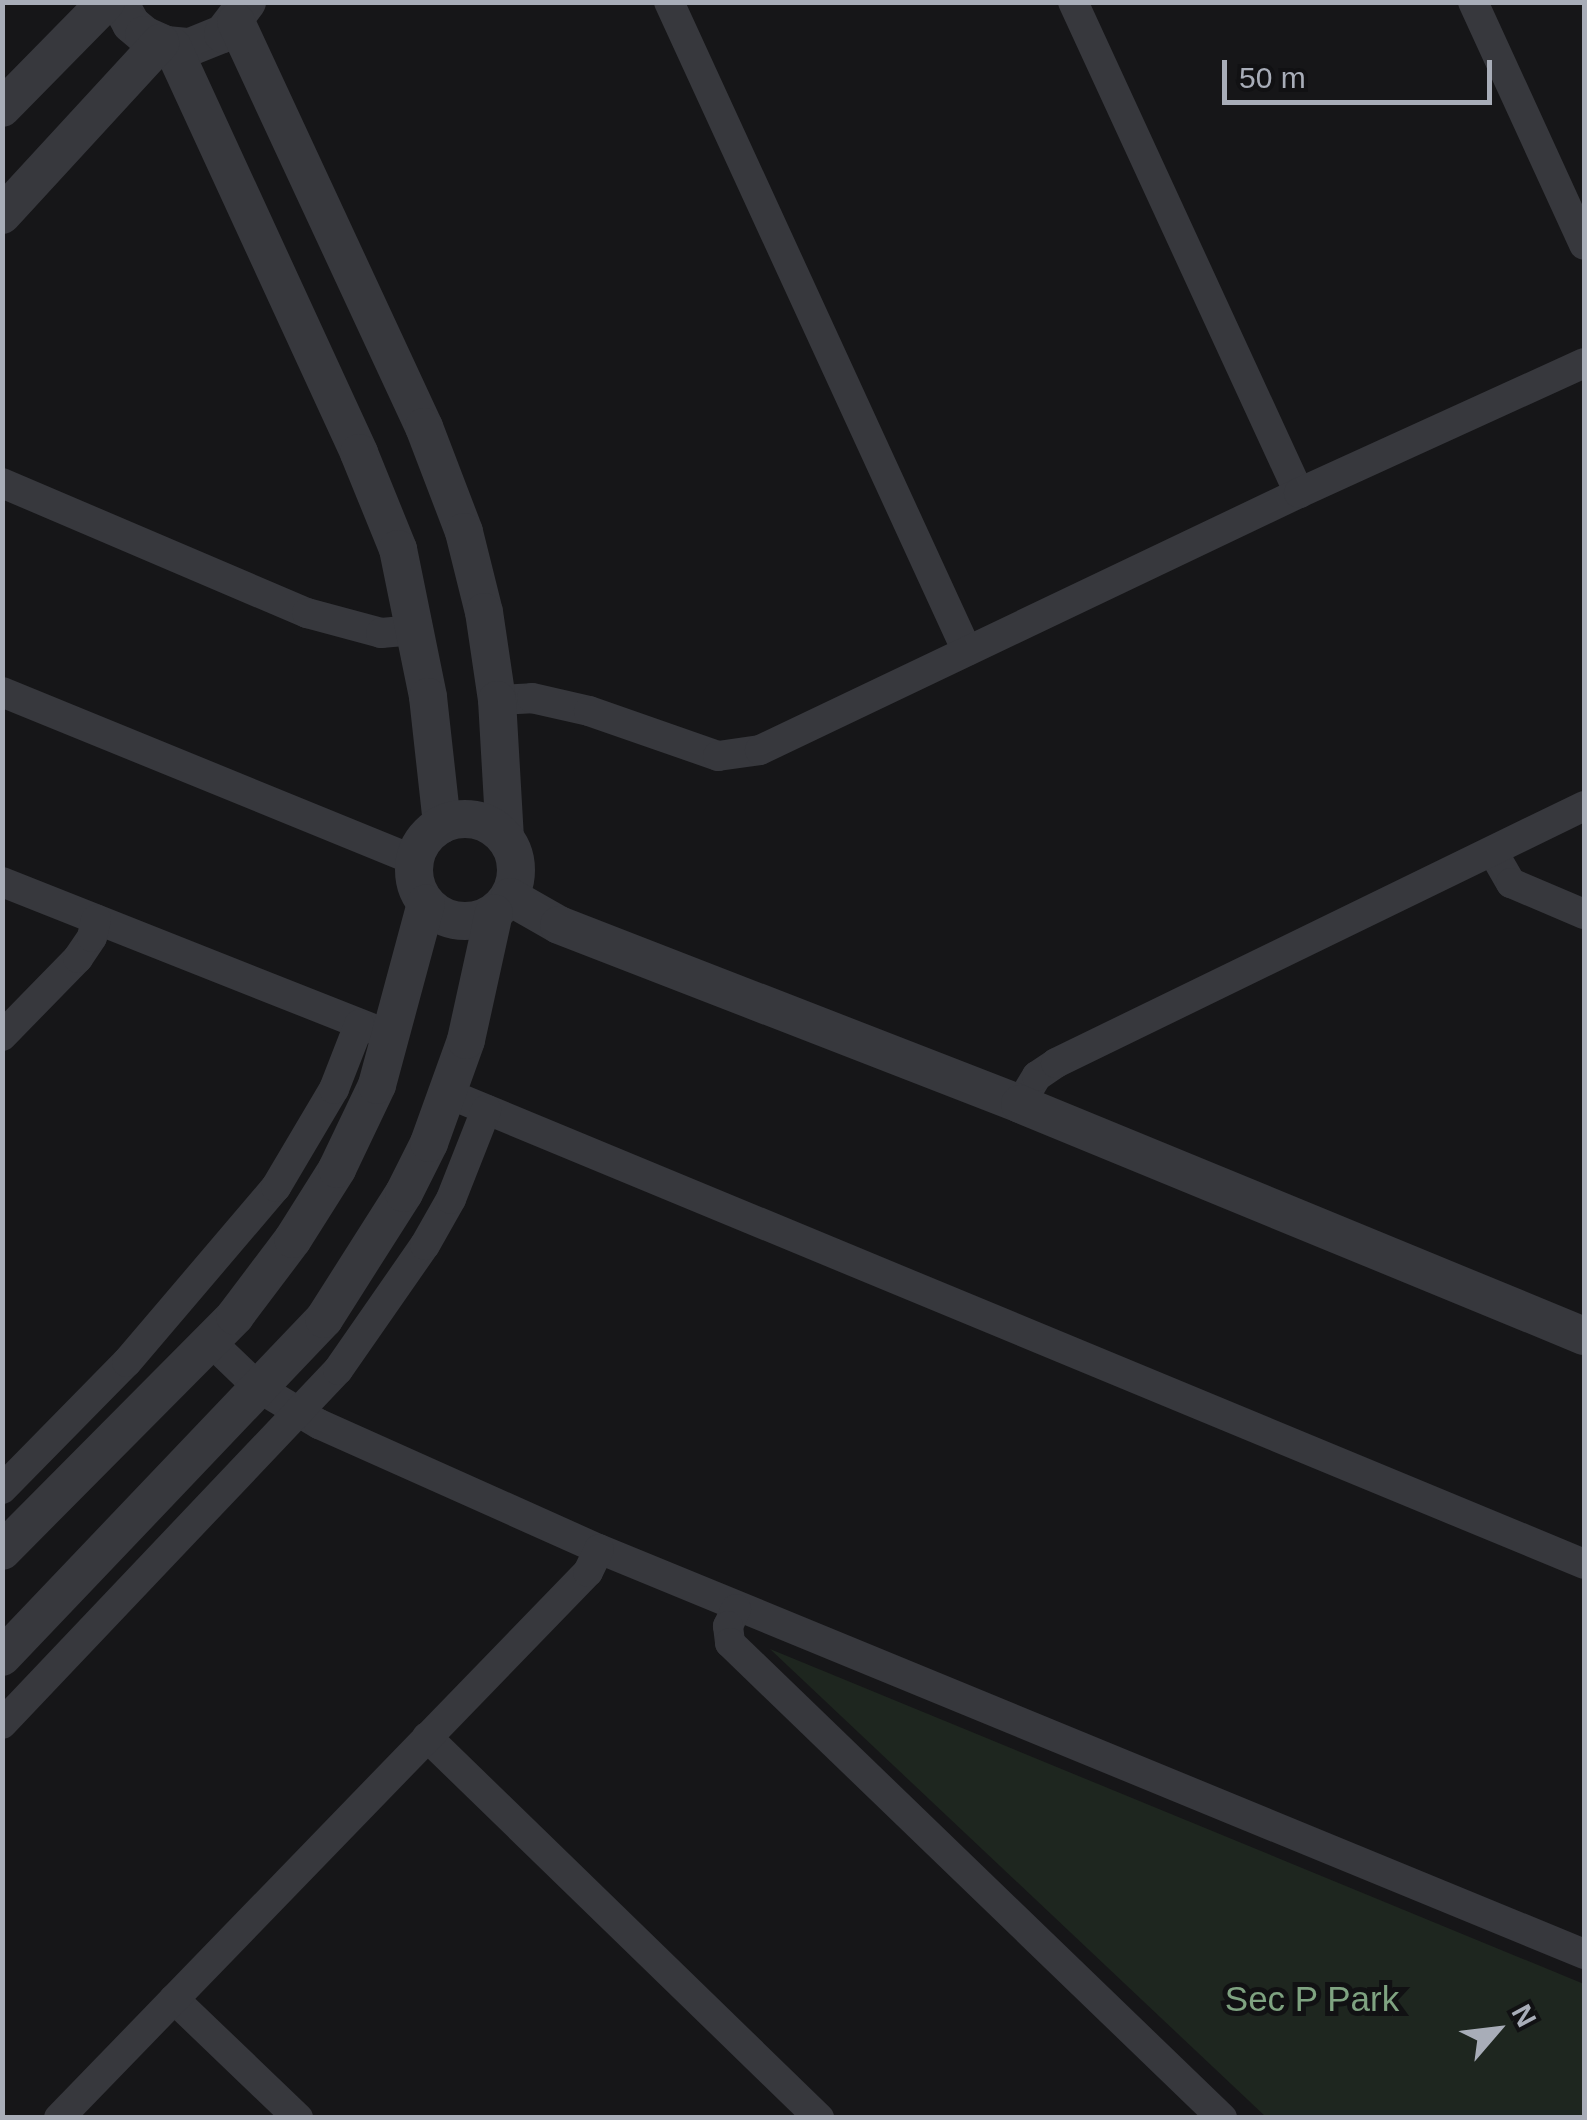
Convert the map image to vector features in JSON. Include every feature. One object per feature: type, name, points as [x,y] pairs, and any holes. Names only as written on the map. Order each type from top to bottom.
[{"type":"street","points":[[2,108],[106,2]]},
{"type":"street","points":[[2,1657],[324,1318],[404,1193],[449,1094],[502,905],[516,877],[514,857],[505,838],[498,700],[475,570],[448,488],[241,12],[208,42],[166,44],[131,24],[119,2]]},
{"type":"street","points":[[670,2],[968,651]]},
{"type":"street","points":[[1073,2],[1299,493]]},
{"type":"street","points":[[1473,2],[1584,245]]},
{"type":"street","points":[[2,215],[166,44]]},
{"type":"street","points":[[166,44],[384,510],[418,630],[442,824]]},
{"type":"street","points":[[498,700],[532,698],[589,711],[690,748],[735,756],[760,750],[1299,493],[1584,364]]},
{"type":"street","points":[[2,483],[307,613],[381,632],[418,630]]},
{"type":"street","points":[[2,692],[414,860]]},
{"type":"street","points":[[1020,1104],[1037,1076],[1056,1062],[1584,806]]},
{"type":"street","points":[[505,838],[476,820],[442,824],[424,839],[414,860],[414,876],[426,904],[458,921],[502,905],[559,925],[1020,1104],[1584,1336]]},
{"type":"street","points":[[1493,852],[1511,883],[1584,914]]},
{"type":"street","points":[[2,882],[376,1030]]},
{"type":"street","points":[[2,1490],[127,1362],[276,1187],[334,1089],[376,1030],[426,904]]},
{"type":"street","points":[[2,1036],[78,958],[92,937],[96,919]]},
{"type":"street","points":[[2,1550],[210,1342],[260,1284],[337,1169],[376,1085],[376,1030]]},
{"type":"street","points":[[449,1094],[1584,1564]]},
{"type":"street","points":[[2,1724],[338,1370],[426,1245],[450,1199],[486,1110]]},
{"type":"street","points":[[210,1342],[258,1388],[299,1413],[598,1549],[736,1609],[1584,1954]]},
{"type":"street","points":[[59,2118],[588,1572],[598,1549]]},
{"type":"street","points":[[736,1609],[728,1626],[730,1643],[1222,2118]]},
{"type":"street","points":[[427,1736],[819,2118]]},
{"type":"street","points":[[174,1999],[298,2118]]},
{"type":"green space","name":"Sec P Park","points":[[770,1649],[1584,1984],[1584,2117],[1266,2117]]}]
